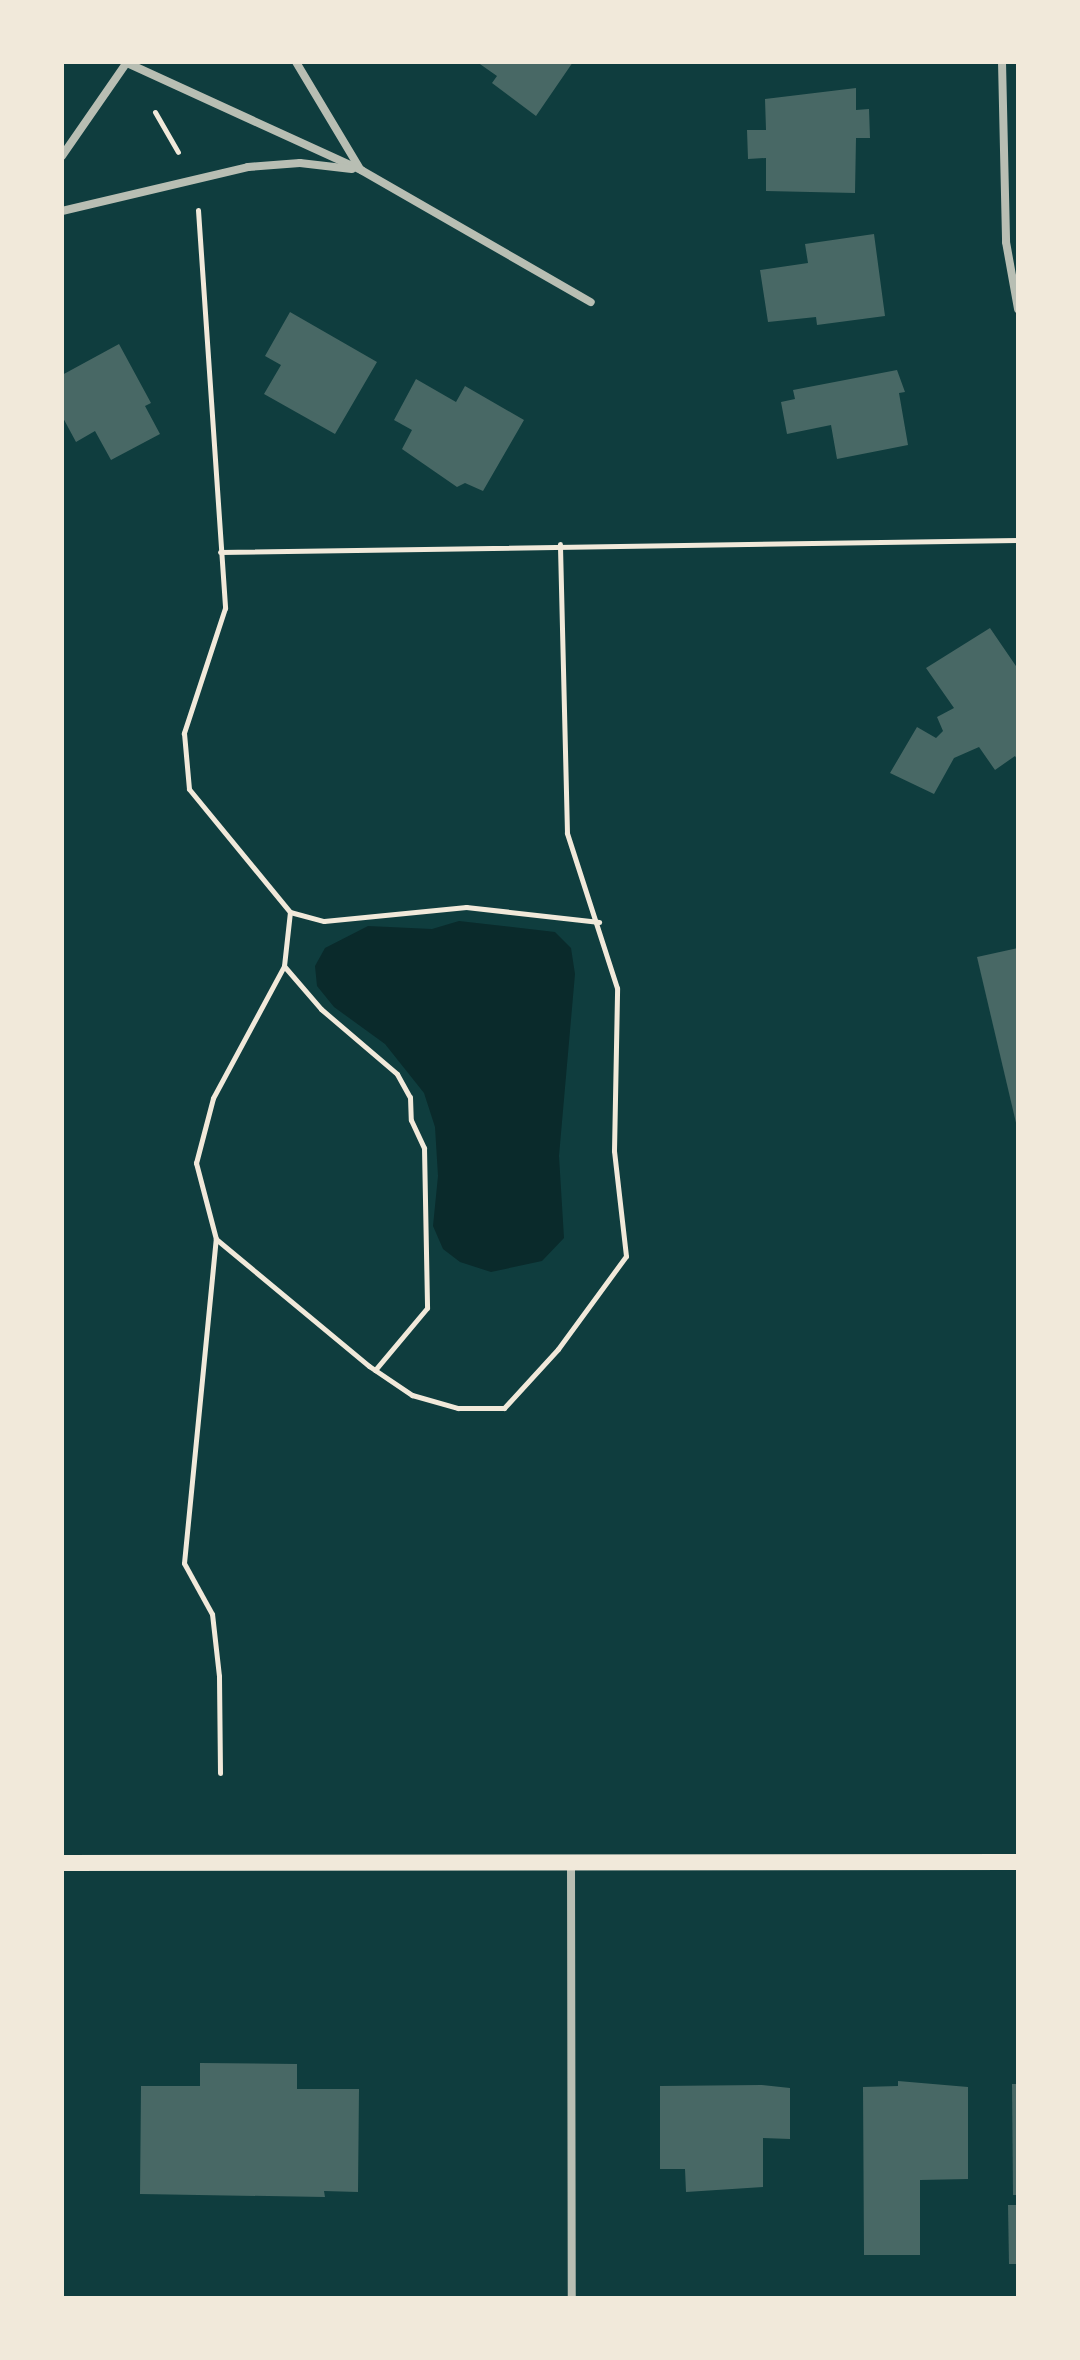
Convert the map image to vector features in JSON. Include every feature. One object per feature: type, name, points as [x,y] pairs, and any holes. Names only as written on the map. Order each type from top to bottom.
[{"type":"main road","points":[[62,1863],[1018,1862]]},
{"type":"street","points":[[62,156],[126,62],[361,170],[591,302]]},
{"type":"street","points":[[296,62],[361,170]]},
{"type":"street","points":[[1002,62],[1006,242],[1018,309]]},
{"type":"street","points":[[62,211],[193,178],[300,163],[361,170]]},
{"type":"street","points":[[571,1863],[572,2298]]},
{"type":"path","points":[[126,62],[193,178],[201,235],[225,608],[184,733],[189,789],[290,912],[324,921],[466,907],[599,922]]},
{"type":"path","points":[[220,552],[560,544],[1018,540]]},
{"type":"path","points":[[216,1239],[375,1370],[412,1395],[458,1408],[504,1408],[558,1349],[626,1256],[614,1151],[617,988],[599,922],[567,833],[560,544]]},
{"type":"path","points":[[220,1773],[219,1676],[212,1614],[184,1563],[216,1239],[196,1163],[213,1098],[284,966],[290,912]]},
{"type":"path","points":[[284,966],[321,1009],[397,1074],[410,1097],[411,1120],[424,1148],[427,1308],[375,1370]]},
{"type":"water","points":[[459,921],[555,932],[571,948],[575,974],[559,1156],[564,1238],[542,1261],[491,1272],[460,1262],[443,1249],[433,1226],[438,1176],[435,1127],[424,1093],[385,1044],[334,1007],[317,986],[315,966],[325,948],[368,926],[432,929]]},
{"type":"building","points":[[477,62],[573,62],[536,116],[492,83],[497,76]]},
{"type":"building","points":[[856,88],[856,110],[869,109],[870,138],[856,138],[855,193],[766,191],[766,158],[748,159],[747,130],[766,130],[765,99]]},
{"type":"building","points":[[874,234],[885,316],[817,325],[816,317],[768,322],[760,270],[808,263],[805,244]]},
{"type":"building","points":[[290,312],[377,362],[335,434],[264,394],[281,365],[265,356]]},
{"type":"building","points":[[119,344],[151,403],[145,406],[160,434],[111,460],[95,431],[76,442],[62,416],[62,375]]},
{"type":"building","points":[[897,370],[905,392],[899,393],[908,445],[837,459],[831,425],[787,434],[781,402],[795,399],[793,390]]},
{"type":"building","points":[[416,379],[456,402],[465,386],[524,420],[483,491],[465,483],[457,487],[402,449],[412,430],[394,420]]},
{"type":"building","points":[[990,628],[1018,669],[1018,761],[1015,756],[995,770],[979,747],[954,758],[934,794],[890,773],[917,727],[936,738],[943,731],[937,717],[954,708],[926,668]]},
{"type":"building","points":[[1018,948],[1018,1127],[1017,1127],[977,957]]},
{"type":"building","points":[[200,2063],[297,2064],[297,2089],[359,2089],[358,2192],[324,2191],[325,2197],[140,2194],[141,2086],[200,2086]]},
{"type":"building","points":[[898,2081],[968,2087],[968,2179],[920,2180],[920,2255],[864,2255],[863,2087],[898,2086]]},
{"type":"building","points":[[1012,2084],[1018,2084],[1018,2195],[1013,2195]]},
{"type":"building","points":[[762,2085],[790,2088],[790,2139],[763,2138],[763,2187],[686,2192],[685,2169],[660,2169],[660,2086]]},
{"type":"building","points":[[1008,2205],[1018,2205],[1018,2264],[1009,2264]]}]
